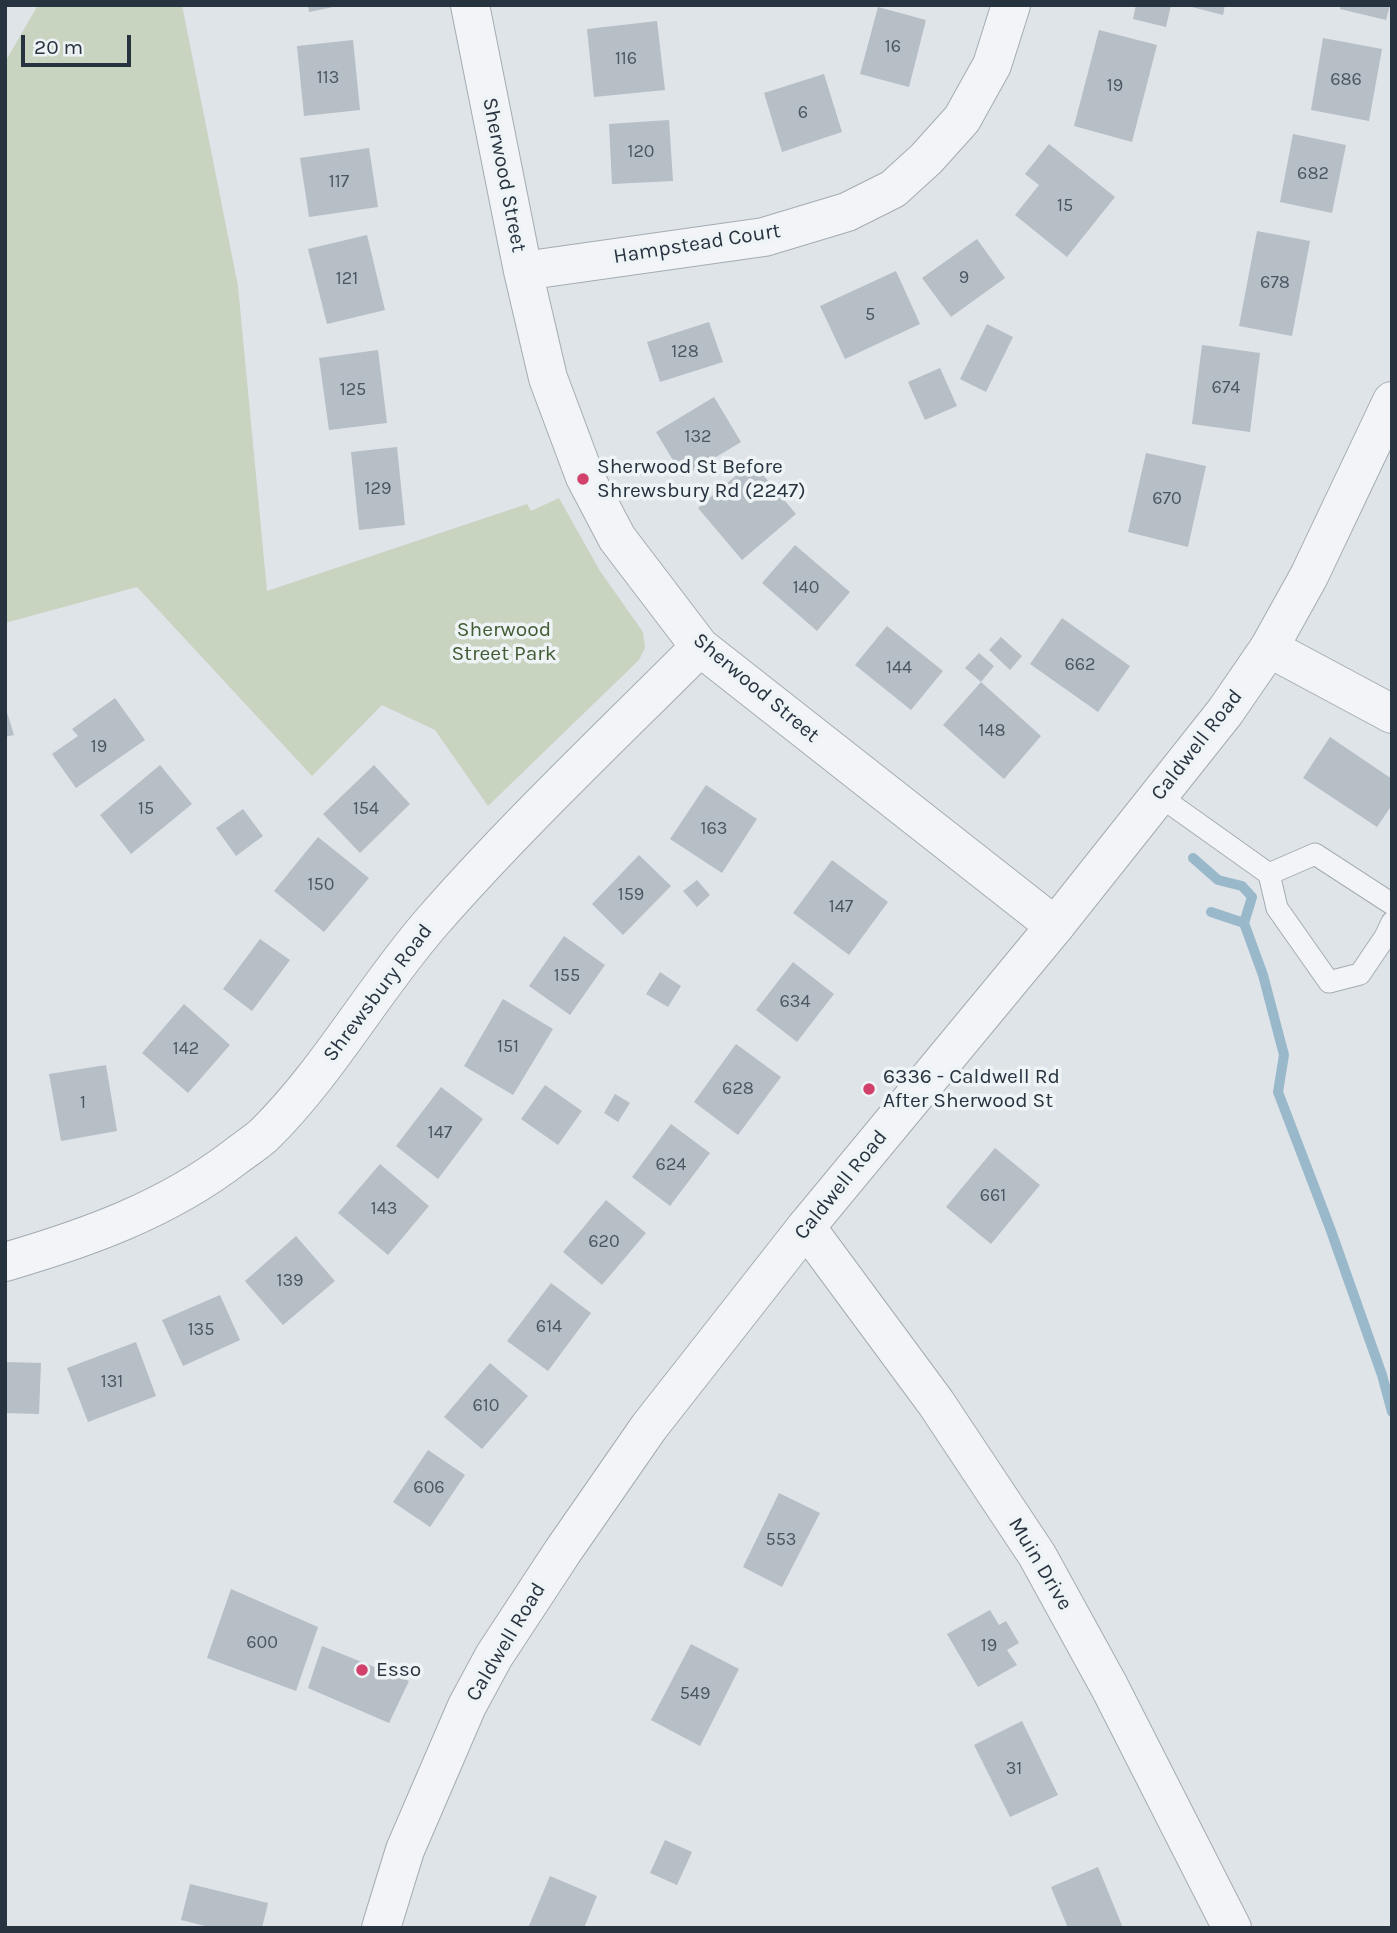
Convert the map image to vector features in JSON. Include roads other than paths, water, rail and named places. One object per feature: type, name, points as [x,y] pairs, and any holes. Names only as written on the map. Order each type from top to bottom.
[{"type":"street","name":"Sherwood Street","points":[[470,5],[523,271],[548,378],[584,477],[617,538],[700,647],[1055,926]]},
{"type":"street","name":"Hampstead Court","points":[[523,271],[764,237],[847,212],[893,189],[926,159],[962,119],[992,65],[1011,5]]},
{"type":"street","name":"Caldwell Road","points":[[381,1928],[405,1850],[467,1706],[494,1656],[563,1551],[649,1427],[806,1227],[1055,926],[1225,712],[1269,648],[1309,576],[1392,401]]},
{"type":"street","name":"Shrewsbury Road","points":[[5,1262],[75,1241],[141,1214],[210,1176],[262,1136],[300,1094],[437,916],[481,867],[700,647]]},
{"type":"street","points":[[1269,648],[1392,713]]},
{"type":"street","name":"Muin Drive","points":[[806,1227],[936,1403],[1037,1555],[1110,1686],[1232,1928]]},
{"type":"lane","points":[[1158,795],[1269,874],[1277,908],[1329,982],[1360,974],[1392,922]]},
{"type":"lane","points":[[1269,874],[1315,854],[1392,904]]},
{"type":"waterway","points":[[1193,858],[1218,880],[1242,886],[1252,897],[1244,923]]},
{"type":"waterway","points":[[1211,912],[1244,923],[1263,975],[1284,1055],[1278,1092],[1330,1228],[1382,1375],[1392,1412]]},
{"type":"place","name":"Sherwood St Before Shrewsbury Rd (2247)","points":[[583,479]]},
{"type":"place","name":"6336 - Caldwell Rd After Sherwood St","points":[[869,1089]]},
{"type":"place","name":"Esso","points":[[362,1670]]},
{"type":"park label","name":"Sherwood Street Park","points":[[504,642]]}]
